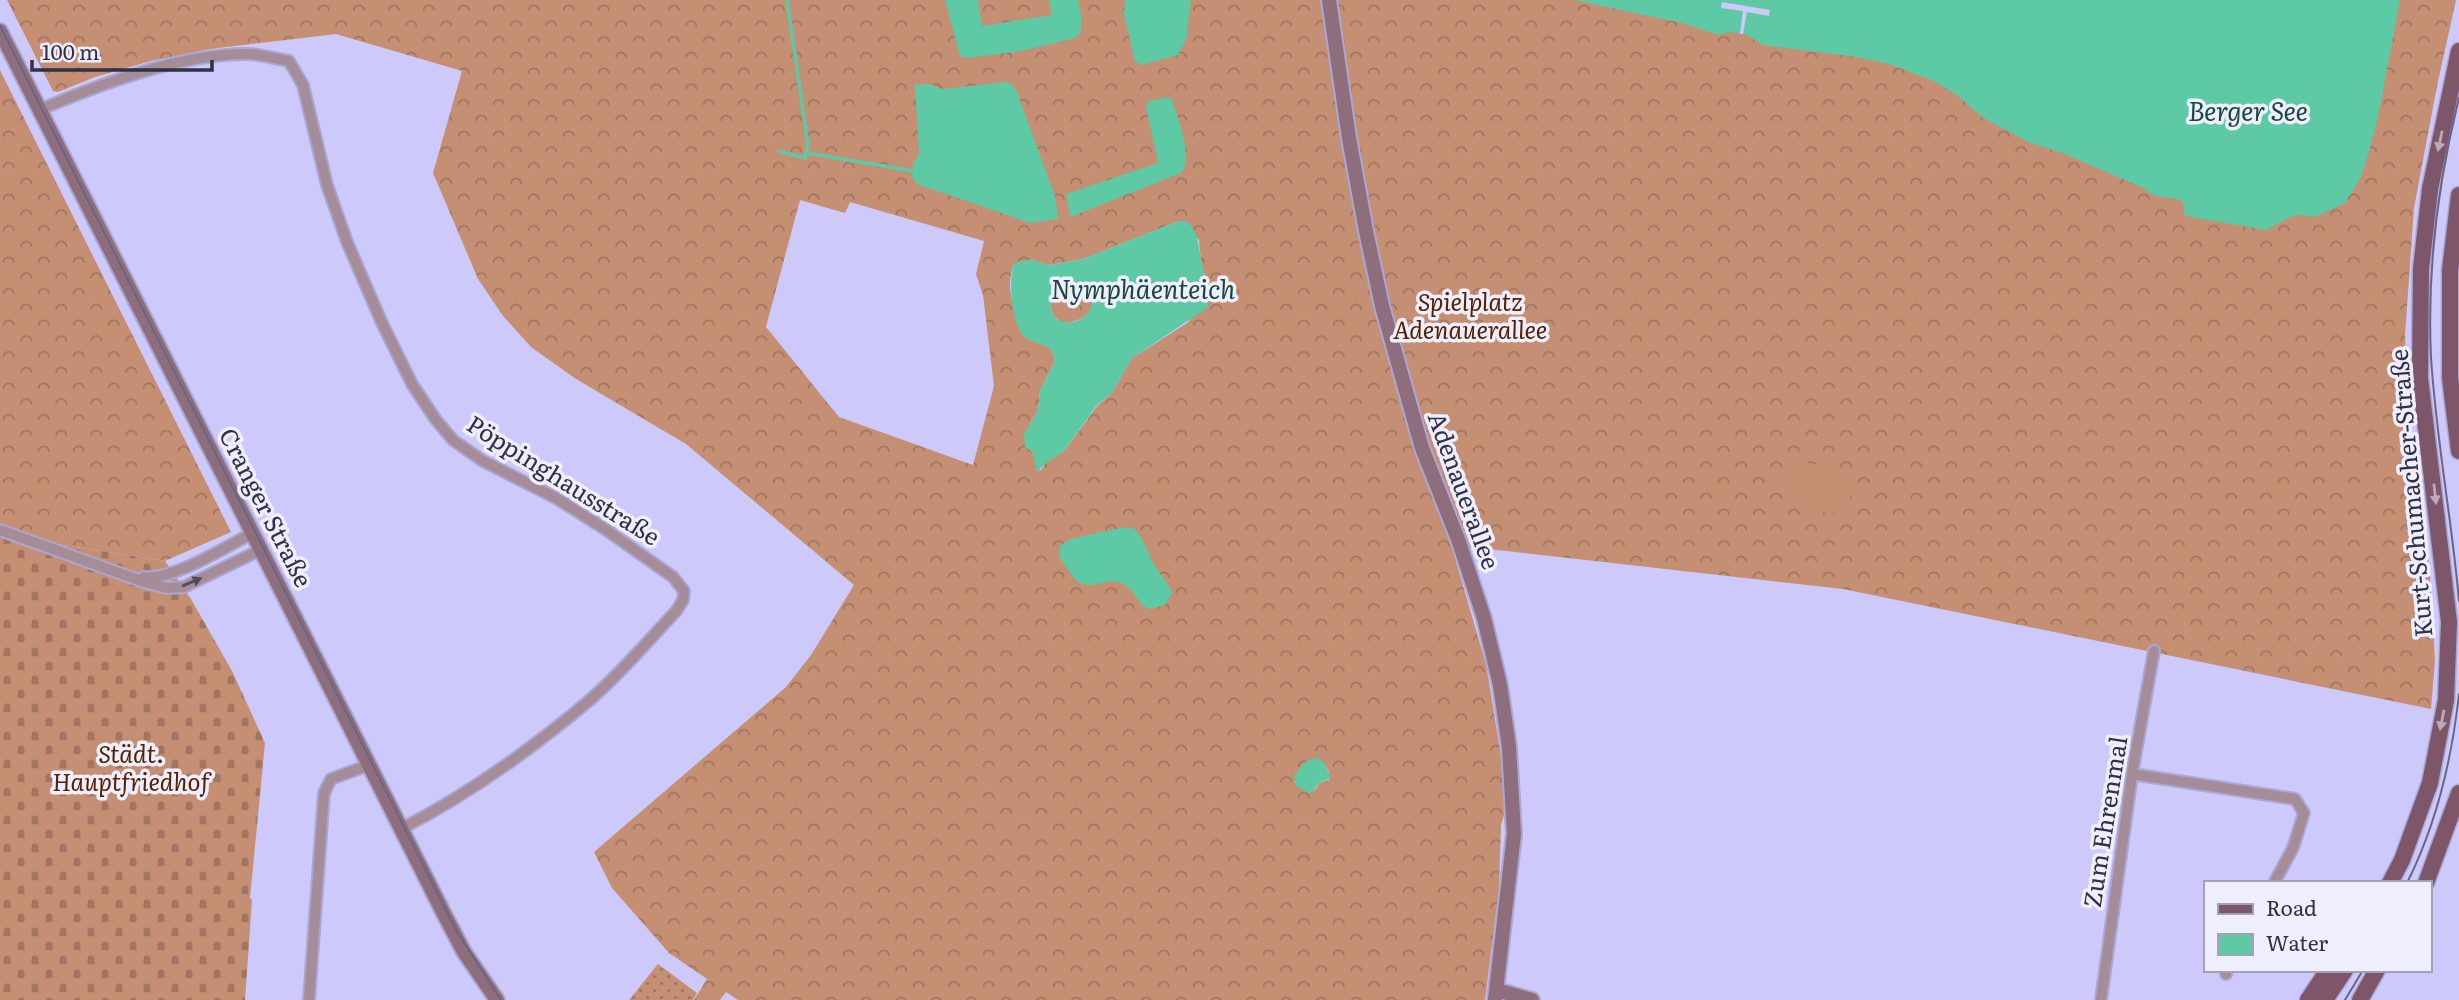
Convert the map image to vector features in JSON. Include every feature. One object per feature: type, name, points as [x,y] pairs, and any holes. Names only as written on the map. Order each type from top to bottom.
[{"type":"main road","name":"Adenauerallee","points":[[1329,0],[1350,147],[1382,306],[1422,448],[1459,542],[1484,618],[1502,697],[1510,747],[1514,834],[1496,995]]},
{"type":"main road","name":"Cranger Straße","points":[[0,32],[464,952],[497,1000]]},
{"type":"main road","name":"Kurt-Schumacher-Straße","points":[[2390,881],[2402,860],[2430,783],[2446,700],[2449,622],[2420,378],[2421,269],[2430,189],[2459,51]]},
{"type":"main road","name":"Kurt-Schumacher-Straße","points":[[2459,195],[2450,270],[2450,378],[2459,451]]},
{"type":"main road","points":[[2427,881],[2459,793]]},
{"type":"main road","points":[[2308,1000],[2327,972]]},
{"type":"main road","points":[[2325,1000],[2343,972]]},
{"type":"main road","points":[[2360,1000],[2375,972]]},
{"type":"main road","points":[[1496,995],[1532,1000]]},
{"type":"street","name":"Pöppinghausstraße","points":[[39,110],[100,85],[150,69],[248,54],[289,61],[303,85],[327,185],[346,242],[412,384],[436,420],[453,440],[483,461],[556,498],[606,529],[673,578],[684,591],[684,600],[677,610],[592,698],[533,745],[426,817],[401,829]]},
{"type":"street","points":[[0,530],[167,588],[184,587],[260,550]]},
{"type":"street","points":[[128,574],[153,579],[170,574],[251,534]]},
{"type":"street","name":"Zum Ehrenmal","points":[[2101,1000],[2133,774],[2154,650]]},
{"type":"street","points":[[309,1000],[324,793],[331,779],[369,765]]},
{"type":"street","points":[[2133,774],[2295,799],[2304,813],[2293,848],[2275,881]]},
{"type":"green space","name":"Spielplatz Adenauerallee","points":[[7,0],[2456,0],[2414,208],[2405,335],[2409,457],[2429,564],[2432,604],[2435,660],[2431,709],[1843,589],[1480,548],[1452,548],[1486,664],[1502,762],[1505,812],[1501,825],[1499,889],[1485,1000],[738,1000],[726,992],[720,1000],[694,1000],[707,979],[669,953],[612,888],[594,852],[786,687],[811,655],[854,585],[686,444],[576,379],[531,347],[503,316],[478,279],[433,173],[462,71],[336,34],[210,49],[151,61],[95,77],[58,92],[53,91]],"holes":[[[800,200],[845,213],[850,202],[984,241],[976,274],[983,295],[994,386],[973,465],[839,417],[766,327]],[[1179,221],[1199,240],[1201,262],[1211,296],[1187,323],[1132,358],[1111,394],[1098,405],[1064,451],[1037,471],[1030,449],[1030,424],[1038,411],[1040,391],[1055,361],[1051,348],[1026,338],[1012,302],[1011,273],[1014,264],[1031,260],[1049,265],[1083,259]],[[1326,766],[1329,772],[1329,780],[1319,783],[1316,789],[1309,793],[1294,782]]]},
{"type":"green space","points":[[0,70],[231,532],[165,561],[0,535]]},
{"type":"green space","points":[[1070,281],[1083,285],[1093,302],[1083,317],[1065,323],[1054,317],[1050,305],[1058,289]]},
{"type":"green space","points":[[1800,462],[1843,469],[1853,484],[1848,507],[1836,514],[1789,505],[1781,490],[1785,472]]},
{"type":"green space","name":"Städt. Hauptfriedhof","points":[[0,535],[165,561],[191,599],[232,671],[265,743],[250,898],[245,1000],[0,1000]]},
{"type":"green space","points":[[658,964],[697,993],[693,1000],[629,1000]]},
{"type":"water","points":[[945,0],[978,0],[982,26],[1052,15],[1049,0],[1078,0],[1081,30],[1075,38],[1021,51],[968,58],[960,56]]},
{"type":"water","points":[[1125,0],[1191,0],[1186,40],[1178,55],[1141,65],[1135,61],[1124,14]]},
{"type":"water","name":"Berger See","points":[[1574,0],[2400,0],[2377,122],[2360,179],[2345,203],[2315,217],[2292,216],[2266,230],[2185,216],[2183,202],[2155,196],[2141,187],[2065,154],[2028,142],[1982,117],[1957,95],[1934,81],[1889,64],[1857,57],[1763,45],[1745,34],[1730,32],[1719,35],[1682,23]]},
{"type":"water","points":[[1007,82],[1015,87],[1055,196],[1058,219],[1030,223],[917,184],[912,177],[913,163],[919,155],[915,85],[930,84],[942,89]]},
{"type":"water","points":[[1169,97],[1181,128],[1185,148],[1185,166],[1181,173],[1070,217],[1066,194],[1158,161],[1146,107],[1148,101]]},
{"type":"water","name":"Nymphäenteich","points":[[1179,221],[1187,221],[1198,241],[1209,302],[1207,308],[1132,358],[1111,394],[1097,405],[1064,451],[1037,472],[1033,452],[1025,447],[1024,434],[1038,411],[1040,391],[1055,361],[1051,348],[1026,338],[1021,333],[1012,302],[1012,271],[1014,264],[1020,261],[1031,260],[1050,265],[1083,259]],"holes":[[[1070,281],[1083,285],[1093,302],[1087,314],[1072,322],[1060,321],[1054,317],[1050,305],[1058,289]]]},
{"type":"water","points":[[1125,527],[1135,529],[1138,533],[1170,588],[1172,593],[1165,605],[1149,609],[1130,589],[1118,582],[1093,585],[1077,582],[1059,557],[1060,546],[1070,539]]},
{"type":"water","points":[[1317,757],[1325,764],[1331,778],[1319,783],[1313,792],[1309,793],[1296,786],[1294,776],[1305,762]]},
{"type":"pier","points":[[1722,2],[1770,10],[1769,16],[1747,12],[1743,34],[1740,34],[1743,11],[1721,8]]},
{"type":"waterway","points":[[779,151],[805,158],[808,144],[787,0]]},
{"type":"waterway","points":[[807,153],[913,171]]},
{"type":"tram line","points":[[0,26],[457,932],[501,1000]]},
{"type":"tram line","points":[[2459,98],[2440,194],[2430,325],[2436,418],[2459,601]]},
{"type":"tram line","points":[[2408,881],[2426,838],[2441,791],[2459,694]]},
{"type":"tram line","points":[[2345,1000],[2362,972]]}]
